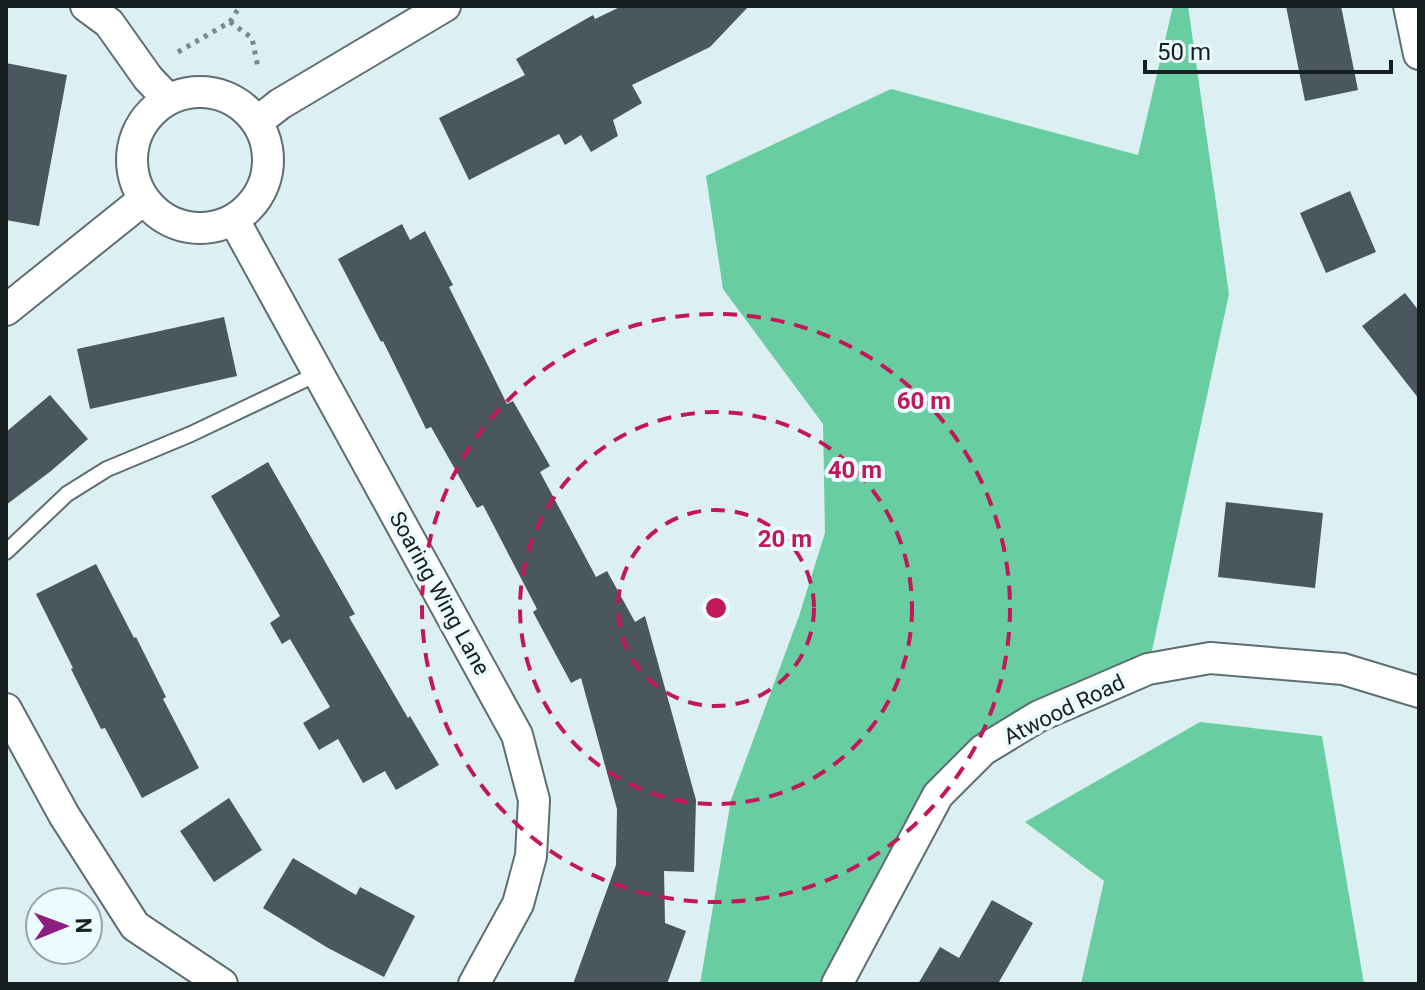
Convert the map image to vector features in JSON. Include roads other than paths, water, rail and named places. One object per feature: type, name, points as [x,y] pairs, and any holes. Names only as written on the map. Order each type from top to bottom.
[{"type":"street","points":[[86,6],[109,23],[148,78],[168,99]]},
{"type":"street","points":[[257,122],[280,104],[445,6]]},
{"type":"street","points":[[1409,6],[1419,54]]},
{"type":"street","points":[[207,91],[226,96],[243,107],[257,122],[266,143],[268,165],[263,187],[251,206],[234,220],[215,227],[195,229],[175,225],[157,215],[143,200],[133,179],[131,156],[136,133],[149,113],[168,99],[187,92],[207,91]]},
{"type":"street","points":[[6,310],[143,200]]},
{"type":"street","name":"Soaring Wing Lane","points":[[234,220],[517,735],[534,800],[531,856],[518,904],[474,984]]},
{"type":"street","name":"Atwood Road","points":[[837,984],[938,795],[983,750],[1039,716],[1148,669],[1210,658],[1343,669],[1419,692]]},
{"type":"street","points":[[6,709],[64,815],[135,926],[222,984]]},
{"type":"lane","points":[[6,552],[67,494],[107,469],[191,434],[319,372]]}]
